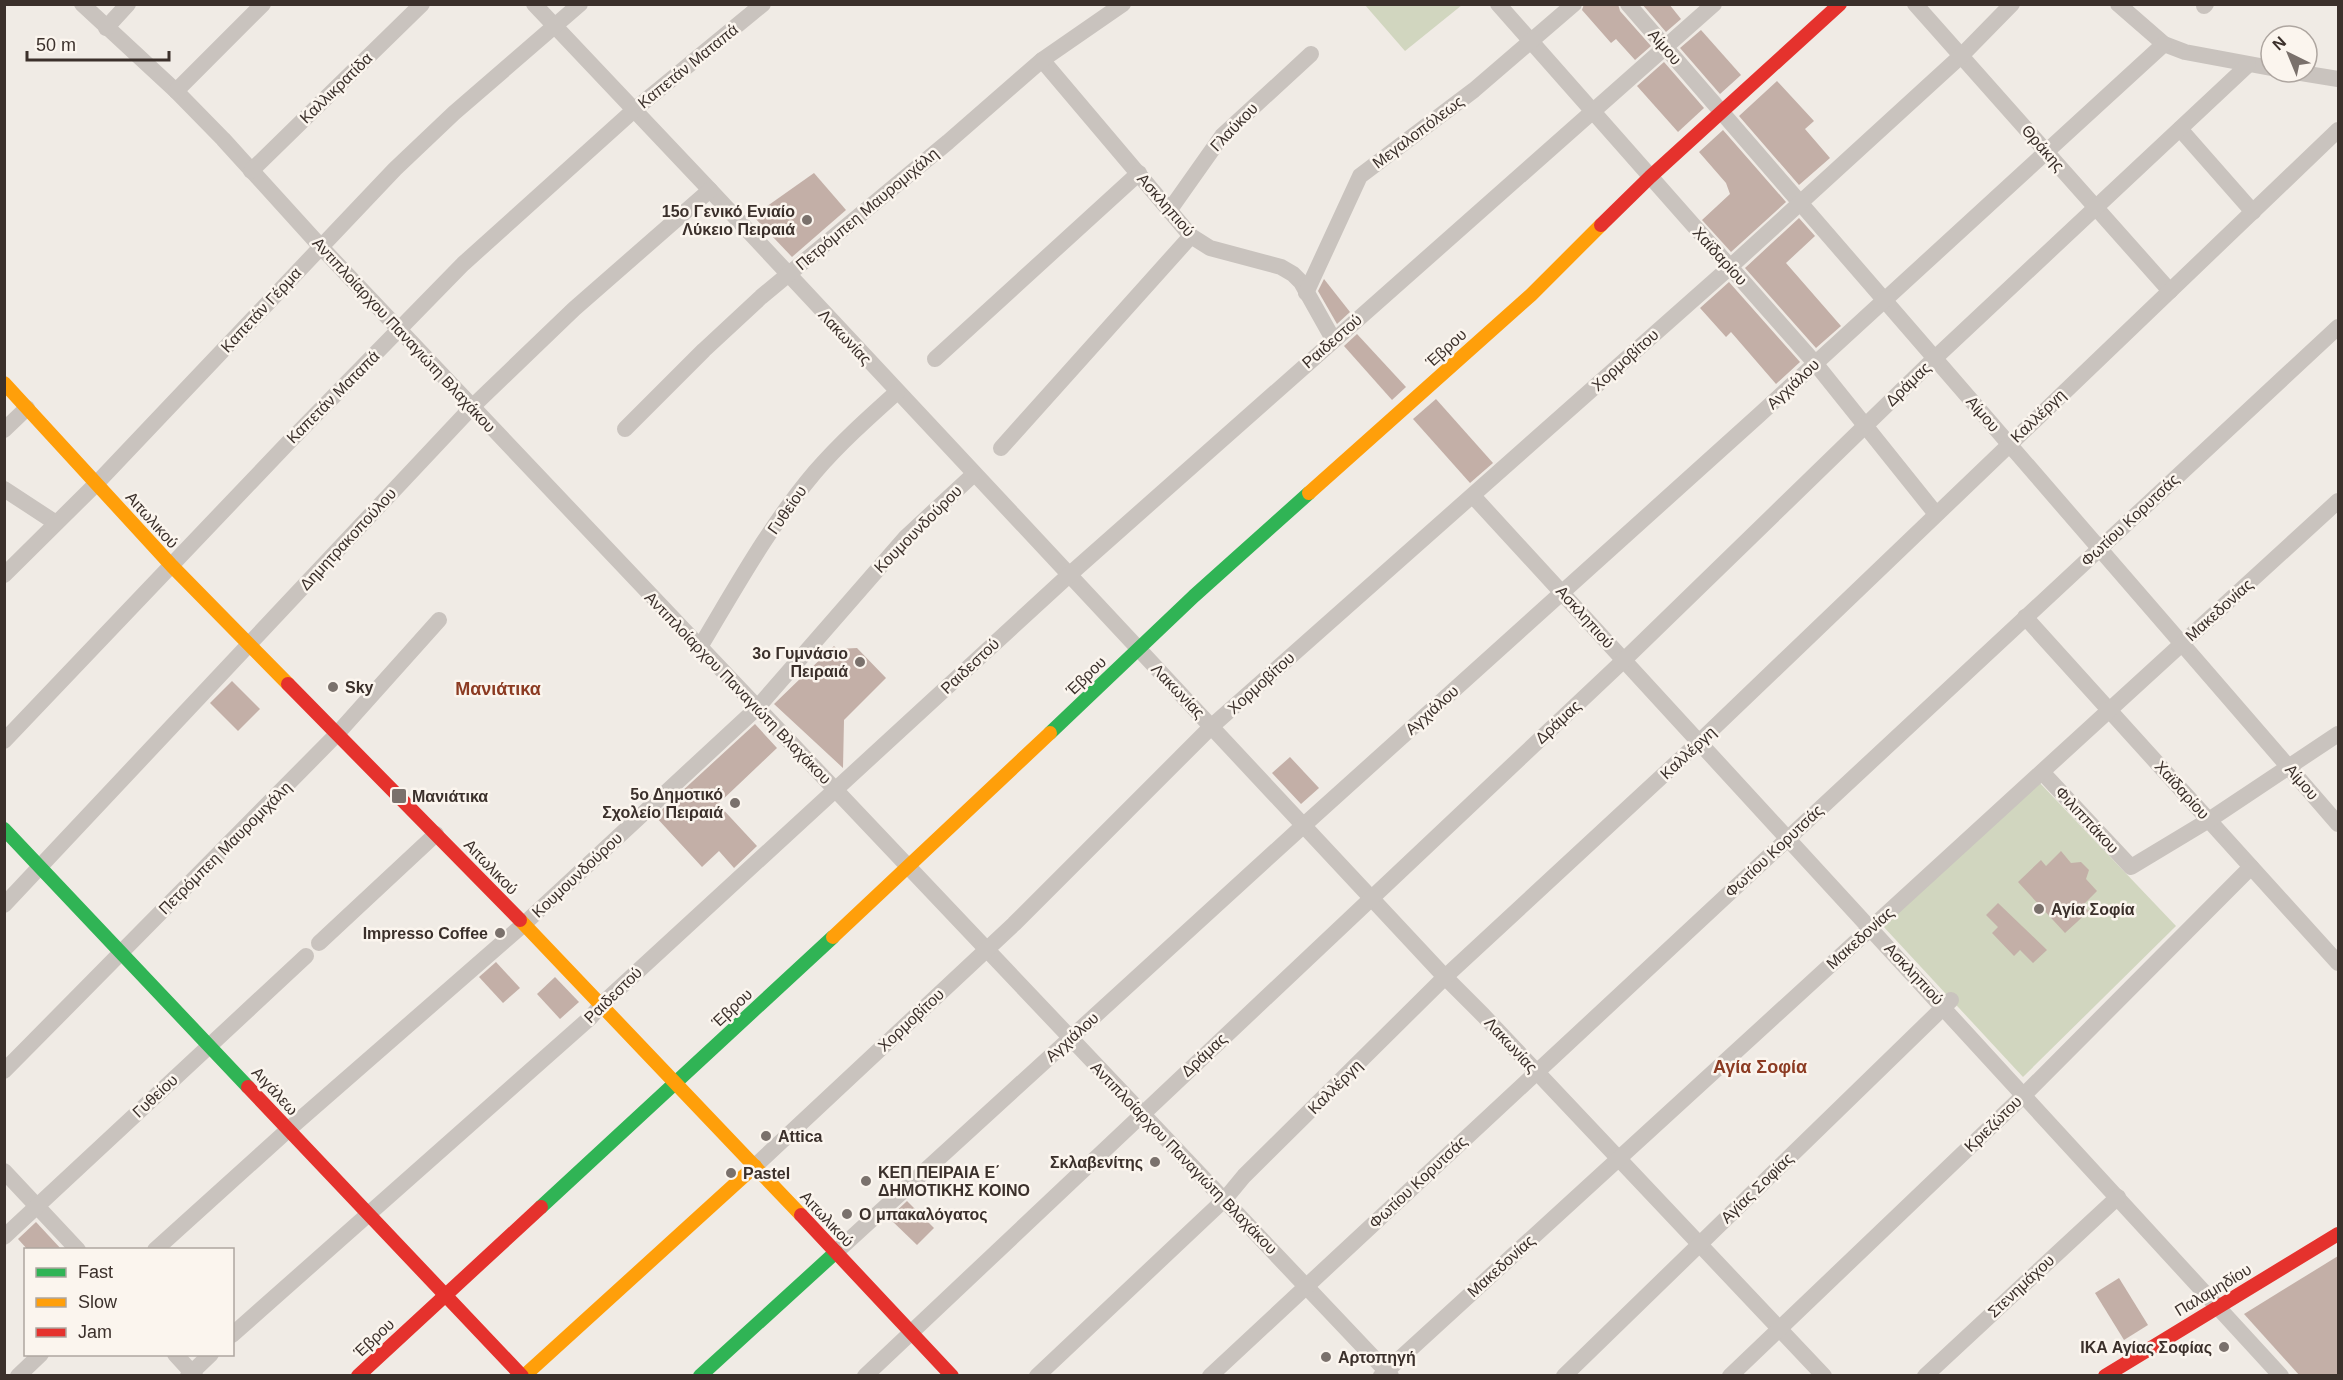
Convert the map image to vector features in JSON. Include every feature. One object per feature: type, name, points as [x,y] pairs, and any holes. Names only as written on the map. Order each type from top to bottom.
[{"type":"street","name":"Αντιπλοίαρχου Παναγιώτη Βλαχάκου","points":[[82,4],[176,91],[321,248],[1141,1114],[1225,1199],[1386,1374]]},
{"type":"street","points":[[106,28],[128,4]]},
{"type":"street","points":[[176,91],[263,4]]},
{"type":"street","name":"Καλλικρατίδα","points":[[251,171],[422,4]]},
{"type":"street","name":"Λακωνίας","points":[[534,4],[1445,977],[1824,1376]]},
{"type":"street","name":"Καπετάν Γέρμα","points":[[4,575],[96,484],[424,140],[580,4]]},
{"type":"street","name":"Καπετάν Ματαπά","points":[[4,741],[286,445],[463,264],[634,110],[763,4]]},
{"type":"street","name":"Πετρόμπεη Μαυρομιχάλη","points":[[625,429],[736,320],[1042,60],[1123,4]]},
{"type":"street","name":"Χαϊδαρίου","points":[[1497,4],[1815,363],[1936,513]]},
{"type":"street","name":"Μεγαλοπόλεως","points":[[1306,293],[1360,176],[1434,121],[1574,4]]},
{"type":"street","name":"Αίμου","points":[[1628,4],[2338,824]]},
{"type":"street","name":"Ραιδεστού","points":[[234,1333],[591,1017],[601,1005],[1069,575],[1714,4]]},
{"type":"street","name":"Έβρου","points":[[358,1376],[909,867],[1194,596],[1531,295],[1650,177],[1840,4]]},
{"type":"street","name":"Θράκης","points":[[1915,4],[2170,291]]},
{"type":"street","name":"Χορμοβίτου","points":[[523,1376],[755,1166],[987,950],[1212,726],[1730,267],[1962,55],[2012,4]]},
{"type":"street","points":[[2118,4],[2164,44],[2185,52],[2259,66]]},
{"type":"street","name":"Αγχιάλου","points":[[700,1376],[1304,825],[1758,416],[2164,44]]},
{"type":"street","name":"Γλαύκου","points":[[1169,211],[1222,136],[1311,54]]},
{"type":"street","name":"Ασκληπιού","points":[[1042,60],[1191,236],[1210,248],[1281,267],[1297,278],[1333,339]]},
{"type":"street","name":"Δράμας","points":[[865,1376],[1624,660],[1935,358],[2248,65]]},
{"type":"street","points":[[2319,76],[2338,79]]},
{"type":"street","points":[[2180,129],[2253,212]]},
{"type":"street","name":"Καλλέργη","points":[[1037,1376],[1225,1199],[1244,1176],[1445,977],[1699,742],[2338,130]]},
{"type":"street","points":[[935,359],[1139,173]]},
{"type":"street","name":"Δημητρακοπούλου","points":[[4,905],[472,407],[574,309],[710,190]]},
{"type":"street","points":[[1001,448],[1191,236]]},
{"type":"street","name":"Φωτίου Κορυτσάς","points":[[1210,1376],[2338,327]]},
{"type":"street","name":"Αιτωλικού","points":[[4,383],[172,566],[524,924],[952,1376]]},
{"type":"street","name":"Γυθείου","points":[[700,647],[745,571],[793,499],[835,449],[897,392]]},
{"type":"street","points":[[4,429],[27,408]]},
{"type":"street","name":"Κουμουνδούρου","points":[[157,1248],[289,1129],[524,924],[758,708],[906,537],[974,474]]},
{"type":"street","points":[[4,489],[56,523]]},
{"type":"street","name":"Ασκληπιού","points":[[1473,495],[1871,928],[1947,1003],[2024,1095],[2281,1376]]},
{"type":"street","name":"Μακεδονίας","points":[[1386,1374],[2338,501]]},
{"type":"street","name":"Χαϊδαρίου","points":[[2025,617],[2251,867],[2337,958]]},
{"type":"street","name":"Πετρόμπεη Μαυρομιχάλη","points":[[4,1071],[337,734],[439,620]]},
{"type":"street","points":[[2209,820],[2338,734]]},
{"type":"street","name":"Φιλιππάκου","points":[[2042,772],[2132,867],[2209,820]]},
{"type":"street","name":"Αιγάλεω","points":[[4,829],[523,1376]]},
{"type":"street","points":[[319,943],[436,834]]},
{"type":"street","name":"Κριεζώτου","points":[[1730,1376],[2024,1095],[2251,867]]},
{"type":"street","name":"Γυθείου","points":[[4,1236],[306,956]]},
{"type":"street","name":"Αγίας Σοφίας","points":[[1564,1376],[1947,1003]]},
{"type":"street","points":[[4,1171],[76,1248]]},
{"type":"street","name":"Στενημάχου","points":[[1925,1376],[2118,1197]]},
{"type":"street","name":"Παλαμηδίου","points":[[2105,1376],[2338,1234]]},
{"type":"street","points":[[18,1376],[39,1356]]},
{"type":"street","points":[[177,1356],[192,1374],[209,1356]]},
{"type":"green space","points":[[1365,5],[1462,5],[1405,51]]},
{"type":"green space","points":[[2038,781],[2176,926],[2023,1077],[1882,925]]},
{"type":"building","points":[[1584,4],[1618,4],[1620,11],[1651,46],[1635,60],[1616,39],[1611,43],[1582,10]]},
{"type":"building","points":[[1642,4],[1669,4],[1681,19],[1666,32]]},
{"type":"building","points":[[1701,30],[1741,75],[1720,94],[1680,48]]},
{"type":"building","points":[[1664,62],[1704,108],[1678,132],[1637,86]]},
{"type":"building","points":[[1777,81],[1814,121],[1805,129],[1830,158],[1799,185],[1739,116]]},
{"type":"building","points":[[1723,130],[1786,202],[1731,252],[1702,220],[1730,194],[1726,183],[1699,152]]},
{"type":"building","name":"15ο Γενικό Ενιαίο Λύκειο Πειραιά","points":[[814,173],[846,210],[792,257],[753,216]]},
{"type":"building","points":[[1799,218],[1815,236],[1786,263],[1841,326],[1816,348],[1745,268]]},
{"type":"building","points":[[1324,279],[1350,312],[1337,324],[1318,291]]},
{"type":"building","points":[[1729,282],[1800,362],[1776,384],[1731,332],[1726,337],[1700,308]]},
{"type":"building","points":[[1357,334],[1406,387],[1392,400],[1344,346]]},
{"type":"building","points":[[1436,399],[1493,463],[1470,483],[1413,419]]},
{"type":"building","points":[[834,646],[837,649],[857,648],[886,678],[844,720],[843,768],[774,704]]},
{"type":"building","points":[[232,681],[260,709],[238,731],[210,703]]},
{"type":"building","points":[[755,724],[777,748],[718,804],[757,846],[734,868],[719,851],[702,867],[655,816]]},
{"type":"building","points":[[1290,757],[1319,788],[1301,804],[1272,773]]},
{"type":"building","points":[[2061,851],[2071,863],[2081,862],[2089,870],[2086,879],[2097,891],[2083,905],[2089,911],[2065,933],[2018,882],[2041,860],[2046,866]]},
{"type":"building","points":[[1998,903],[2047,950],[2033,963],[2020,950],[2014,956],[1992,933],[1998,927],[1986,915]]},
{"type":"building","points":[[496,962],[520,988],[503,1003],[479,977]]},
{"type":"building","points":[[555,977],[579,1002],[560,1019],[537,994]]},
{"type":"building","points":[[907,1201],[934,1228],[917,1245],[889,1218]]},
{"type":"building","points":[[36,1222],[60,1248],[26,1248],[18,1239]]},
{"type":"building","points":[[2338,1256],[2338,1376],[2300,1376],[2244,1314]]},
{"type":"building","points":[[2119,1278],[2148,1325],[2124,1340],[2095,1293]]},
{"type":"traffic: fast","points":[[1050,733],[1194,596],[1309,493]]},
{"type":"traffic: fast","points":[[4,829],[248,1087]]},
{"type":"traffic: fast","points":[[541,1207],[833,937]]},
{"type":"traffic: fast","points":[[700,1376],[836,1252]]},
{"type":"traffic: slow","points":[[1309,493],[1531,295],[1601,225]]},
{"type":"traffic: slow","points":[[4,383],[172,566],[288,684]]},
{"type":"traffic: slow","points":[[833,937],[1050,733]]},
{"type":"traffic: slow","points":[[520,920],[801,1215]]},
{"type":"traffic: slow","points":[[524,1376],[755,1166]]},
{"type":"traffic: jam","points":[[1601,225],[1650,177],[1840,4]]},
{"type":"traffic: jam","points":[[288,684],[520,920]]},
{"type":"traffic: jam","points":[[248,1087],[522,1376]]},
{"type":"traffic: jam","points":[[358,1376],[541,1207]]},
{"type":"traffic: jam","points":[[801,1215],[952,1376]]},
{"type":"traffic: jam","points":[[2105,1376],[2338,1234]]},
{"type":"place","name":"15ο Γενικό Ενιαίο Λύκειο Πειραιά","points":[[807,220]]},
{"type":"place","name":"3ο Γυμνάσιο Πειραιά","points":[[860,662]]},
{"type":"place","name":"Sky","points":[[333,687]]},
{"type":"place","name":"Μανιάτικα","points":[[399,796]]},
{"type":"place","name":"5ο Δημοτικό Σχολείο Πειραιά","points":[[735,803]]},
{"type":"place","name":"Αγία Σοφία","points":[[2039,909]]},
{"type":"place","name":"Impresso Coffee","points":[[500,933]]},
{"type":"place","name":"Attica","points":[[766,1136]]},
{"type":"place","name":"Σκλαβενίτης","points":[[1155,1162]]},
{"type":"place","name":"Pastel","points":[[731,1173]]},
{"type":"place","name":"ΚΕΠ ΠΕΙΡΑΙΑ Ε΄ ΔΗΜΟΤΙΚΗΣ ΚΟΙΝΟ","points":[[866,1181]]},
{"type":"place","name":"Ο μπακαλόγατος","points":[[847,1214]]},
{"type":"place","name":"ΙΚΑ Αγίας Σοφίας","points":[[2224,1347]]},
{"type":"place","name":"Αρτοπηγή","points":[[1326,1357]]},
{"type":"district","name":"Μανιάτικα","points":[[498,689]]},
{"type":"district","name":"Αγία Σοφία","points":[[1760,1067]]}]
